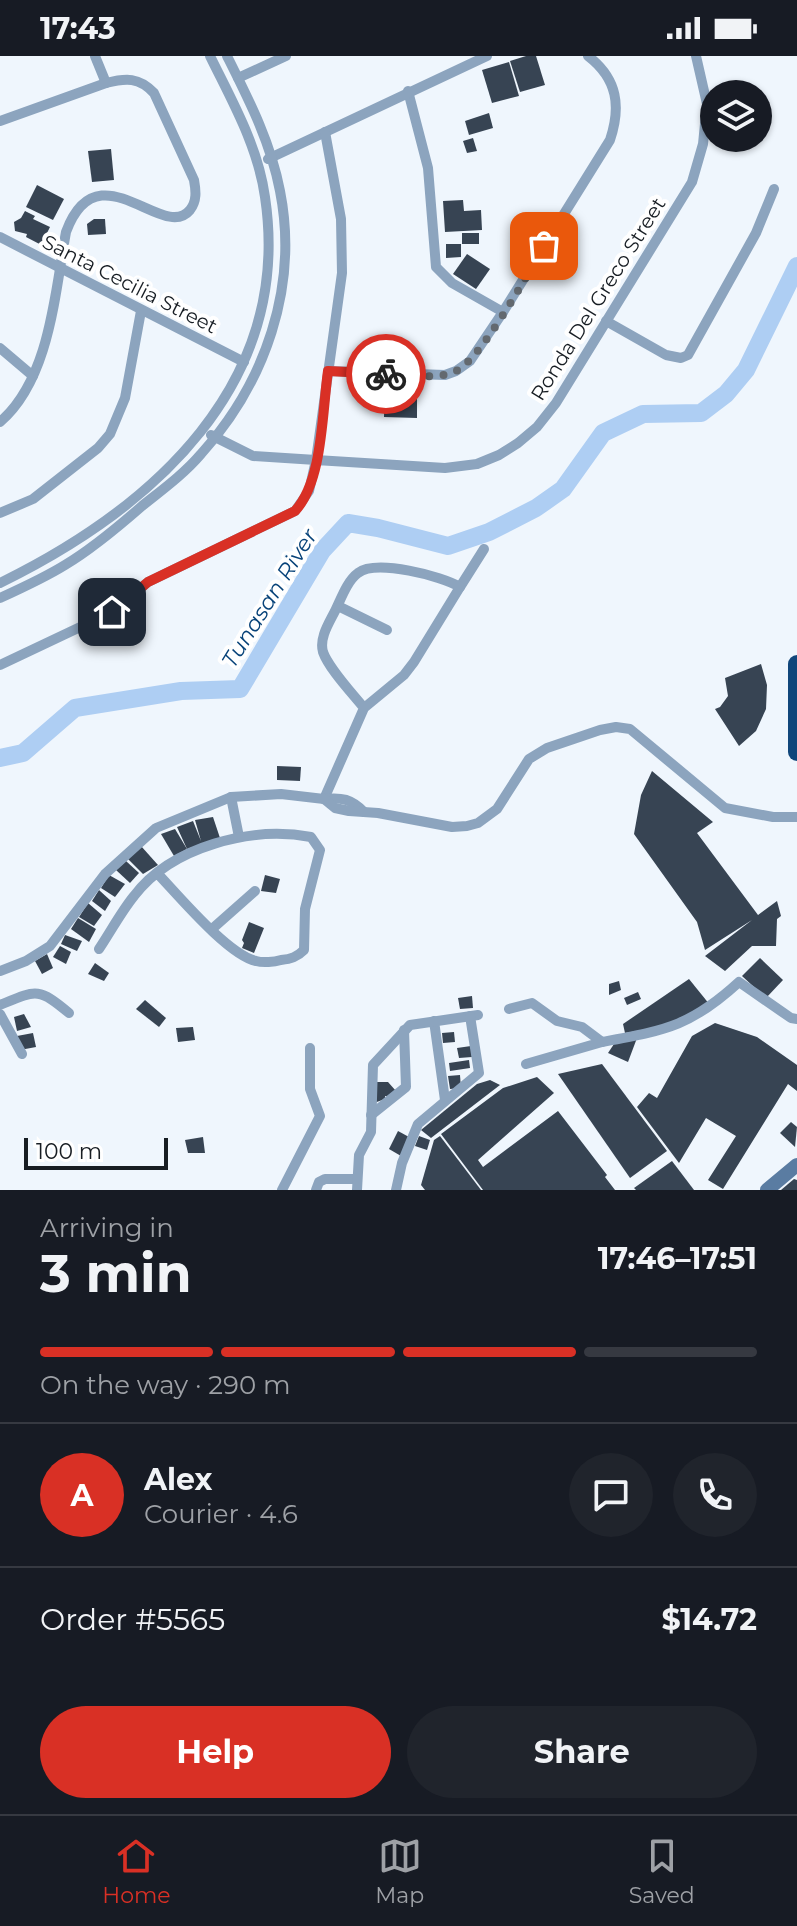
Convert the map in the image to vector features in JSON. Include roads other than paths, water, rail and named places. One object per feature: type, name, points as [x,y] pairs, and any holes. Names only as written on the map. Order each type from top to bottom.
[{"type":"highway","points":[[797,664],[797,752]]},
{"type":"main road","points":[[767,1190],[797,1165]]},
{"type":"street","points":[[95,56],[106,83]]},
{"type":"street","points":[[0,583],[84,535],[174,463],[203,430],[229,393],[244,362],[259,316],[267,275],[265,196],[241,118],[210,56]]},
{"type":"street","points":[[0,598],[68,564],[182,473],[215,437],[243,398],[264,359],[280,297],[285,235],[280,192],[272,157],[256,113],[227,56]]},
{"type":"street","points":[[238,78],[286,56]]},
{"type":"street","points":[[257,163],[487,56]]},
{"type":"street","points":[[328,371],[428,375],[456,371],[470,361],[610,140],[616,122],[616,94],[610,79],[588,56]]},
{"type":"street","name":"Ronda Del Greco Street","points":[[203,430],[253,456],[445,468],[477,464],[499,455],[537,427],[556,403],[692,182],[703,144],[707,104],[696,56]]},
{"type":"street","points":[[0,121],[106,83],[135,79],[154,93],[194,180],[196,193],[187,214],[173,218],[119,196],[105,195],[73,213],[66,232],[42,356],[9,414],[0,422]]},
{"type":"street","points":[[408,91],[428,168],[436,267],[452,283],[503,312]]},
{"type":"street","points":[[0,665],[112,612],[148,582],[295,511],[309,491],[342,273],[341,219],[325,132]]},
{"type":"street","points":[[606,321],[666,355],[681,358],[688,355],[756,233],[774,189]]},
{"type":"street","name":"Santa Cecilia Street","points":[[0,237],[244,362]]},
{"type":"street","points":[[3,512],[33,499],[98,448],[110,434],[125,398],[141,311]]},
{"type":"street","points":[[0,348],[33,376]]},
{"type":"street","points":[[324,799],[364,708],[404,675],[414,662],[484,549]]},
{"type":"street","points":[[364,708],[324,653],[323,637],[357,573],[373,568],[440,577],[460,587]]},
{"type":"street","points":[[338,606],[387,630]]},
{"type":"street","points":[[324,799],[342,810],[452,827],[478,823],[497,809],[529,759],[573,737],[616,727],[630,729],[725,808],[773,817],[797,817]]},
{"type":"street","points":[[0,971],[26,961],[50,946],[105,874],[156,828],[231,797],[281,794],[345,798],[364,812]]},
{"type":"street","points":[[231,797],[239,837]]},
{"type":"street","points":[[99,949],[135,894],[157,873],[213,844],[239,837],[271,834],[311,837],[318,845],[319,854],[305,909],[305,945],[300,954],[278,961],[256,961],[239,953],[157,873]]},
{"type":"street","points":[[212,929],[255,891]]},
{"type":"street","points":[[526,1064],[684,1022],[702,1014],[739,982],[797,1019]]},
{"type":"street","points":[[0,1005],[29,993],[39,993],[48,996],[69,1013]]},
{"type":"street","points":[[509,1009],[532,1003],[557,1021],[582,1027],[602,1042]]},
{"type":"street","points":[[0,1014],[22,1054]]},
{"type":"street","points":[[316,1190],[319,1182],[325,1179],[357,1185],[359,1155],[370,1136],[373,1065],[404,1030],[416,1023],[474,1016],[479,1073],[418,1124],[402,1163],[396,1190]]},
{"type":"street","points":[[434,1021],[445,1100]]},
{"type":"street","points":[[371,1115],[406,1087],[404,1030]]},
{"type":"street","points":[[282,1190],[320,1116],[310,1089],[310,1048]]},
{"type":"waterway","name":"Tunasan River","points":[[0,758],[23,753],[75,708],[181,691],[240,689],[322,551],[348,523],[448,546],[489,532],[536,508],[563,489],[603,433],[643,414],[701,413],[726,394],[746,370],[797,266]]}]
